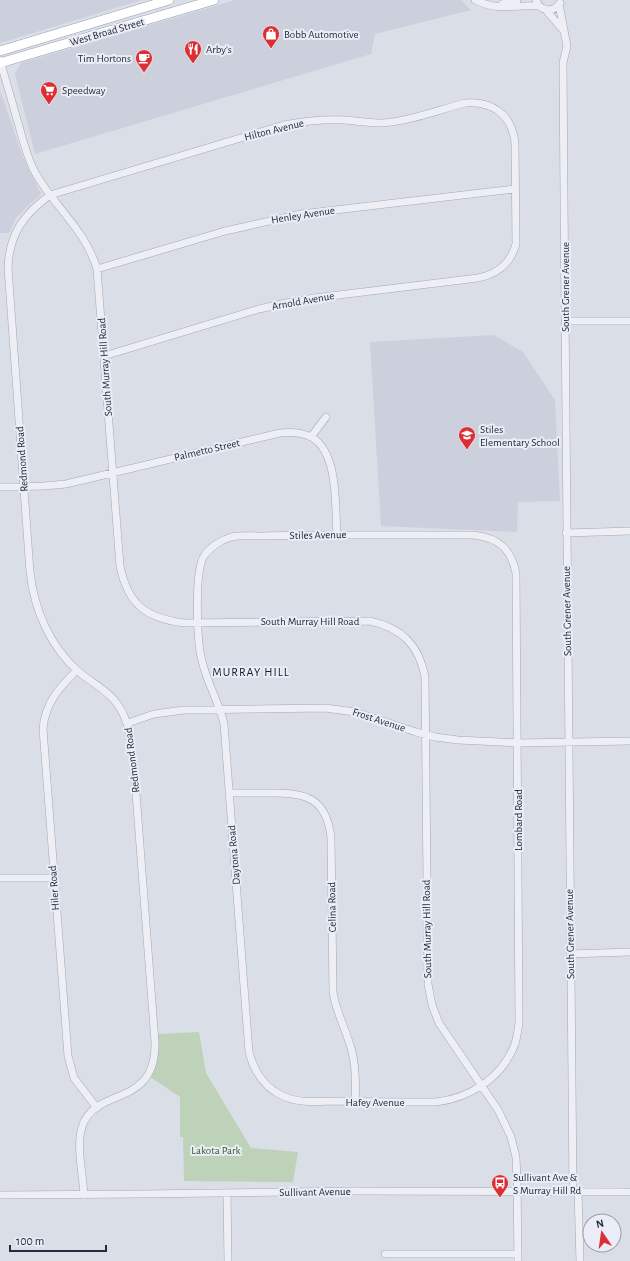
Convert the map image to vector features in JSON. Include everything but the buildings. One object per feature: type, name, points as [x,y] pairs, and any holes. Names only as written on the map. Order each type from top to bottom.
[{"type":"main road","name":"West Broad Street","points":[[0,51],[169,0]]},
{"type":"main road","points":[[167,14],[172,9],[192,0]]},
{"type":"main road","name":"West Broad Street","points":[[0,62],[214,0]]},
{"type":"street","points":[[475,0],[503,8],[520,5],[540,5],[551,10],[560,2]]},
{"type":"street","points":[[492,6],[517,0]]},
{"type":"street","name":"South Grener Avenue","points":[[560,2],[566,46],[563,62],[570,954],[576,1192],[580,1261]]},
{"type":"street","points":[[540,5],[563,30]]},
{"type":"street","name":"South Murray Hill Road","points":[[0,62],[30,161],[37,176],[85,239],[97,269],[120,566],[123,582],[130,596],[140,607],[154,616],[171,621],[370,621],[391,628],[408,640],[419,655],[425,677],[429,994],[439,1023],[502,1116],[511,1137],[516,1157],[518,1257]]},
{"type":"street","name":"Hilton Avenue","points":[[50,195],[284,125],[326,120],[380,123],[391,122],[404,120],[465,103],[484,103],[500,112],[508,122],[515,139],[515,189]]},
{"type":"street","name":"Arnold Avenue","points":[[104,356],[259,309],[286,303],[314,298],[483,277],[495,273],[512,255],[516,244],[515,189]]},
{"type":"street","name":"Henley Avenue","points":[[97,269],[225,231],[301,214],[515,189]]},
{"type":"street","name":"Redmond Road","points":[[50,195],[32,209],[19,226],[12,240],[8,260],[31,577],[36,603],[42,620],[52,639],[77,670],[114,700],[128,723],[134,767],[155,1050],[150,1069],[139,1086],[127,1094],[106,1101],[96,1108],[87,1118],[82,1128],[81,1136],[84,1195]]},
{"type":"street","points":[[565,321],[630,321]]},
{"type":"street","points":[[326,417],[311,437],[320,445],[330,461],[334,480],[337,535]]},
{"type":"street","name":"Palmetto Street","points":[[0,487],[56,485],[280,433],[300,433],[311,437]]},
{"type":"street","points":[[566,533],[630,531]]},
{"type":"street","name":"Stiles Avenue","points":[[198,622],[198,580],[200,564],[204,556],[215,545],[232,537],[474,534],[485,536],[503,546]]},
{"type":"street","name":"Lombard Road","points":[[482,1086],[497,1072],[512,1051],[517,1037],[520,1016],[517,583],[515,566],[508,552],[503,546]]},
{"type":"street","name":"Daytona Road","points":[[198,622],[199,647],[202,660],[224,724],[249,1052],[256,1071],[268,1086]]},
{"type":"street","name":"Hiler Road","points":[[77,670],[61,687],[48,706],[44,717],[43,729],[68,1056],[74,1078],[96,1108]]},
{"type":"street","name":"Frost Avenue","points":[[128,723],[154,714],[169,711],[195,709],[303,707],[340,709],[355,712],[436,737],[458,740],[518,744],[630,741]]},
{"type":"street","name":"Celina Road","points":[[229,793],[287,792],[297,794],[308,797],[326,814],[331,838],[333,992],[337,1011],[352,1052],[355,1102]]},
{"type":"street","points":[[0,878],[54,878]]},
{"type":"street","points":[[570,954],[630,952]]},
{"type":"street","name":"Hafey Avenue","points":[[268,1086],[283,1096],[301,1101],[436,1102],[448,1100],[482,1086]]},
{"type":"street","name":"Sullivant Avenue","points":[[0,1194],[84,1195],[354,1191],[630,1192]]},
{"type":"street","points":[[227,1193],[228,1261]]},
{"type":"street","points":[[385,1254],[417,1257],[518,1257]]},
{"type":"shaded area","points":[[0,0],[142,0],[0,43]]},
{"type":"shaded area","points":[[235,0],[461,0],[471,10],[375,34],[371,54],[35,154],[15,74],[21,63]]},
{"type":"shaded area","points":[[0,90],[23,157],[41,194],[16,218],[9,233],[0,233]]},
{"type":"shaded area","name":"Stiles Elementary School","points":[[494,335],[523,352],[555,400],[560,501],[518,502],[517,532],[381,526],[370,342]]},
{"type":"green space","name":"Lakota Park","points":[[199,1032],[206,1073],[251,1148],[298,1152],[293,1182],[184,1181],[183,1137],[180,1137],[180,1097],[150,1077],[157,1056],[158,1034]]},
{"type":"place","name":"Bobb Automotive","points":[[271,49]]},
{"type":"place","name":"Arby's","points":[[193,64]]},
{"type":"place","name":"Tim Hortons","points":[[144,73]]},
{"type":"place","name":"Speedway","points":[[49,105]]},
{"type":"place","name":"Stiles Elementary School","points":[[467,450]]},
{"type":"place","name":"Sullivant Ave & S Murray Hill Rd","points":[[500,1198]]},
{"type":"district","name":"MURRAY HILL","points":[[251,672]]}]
